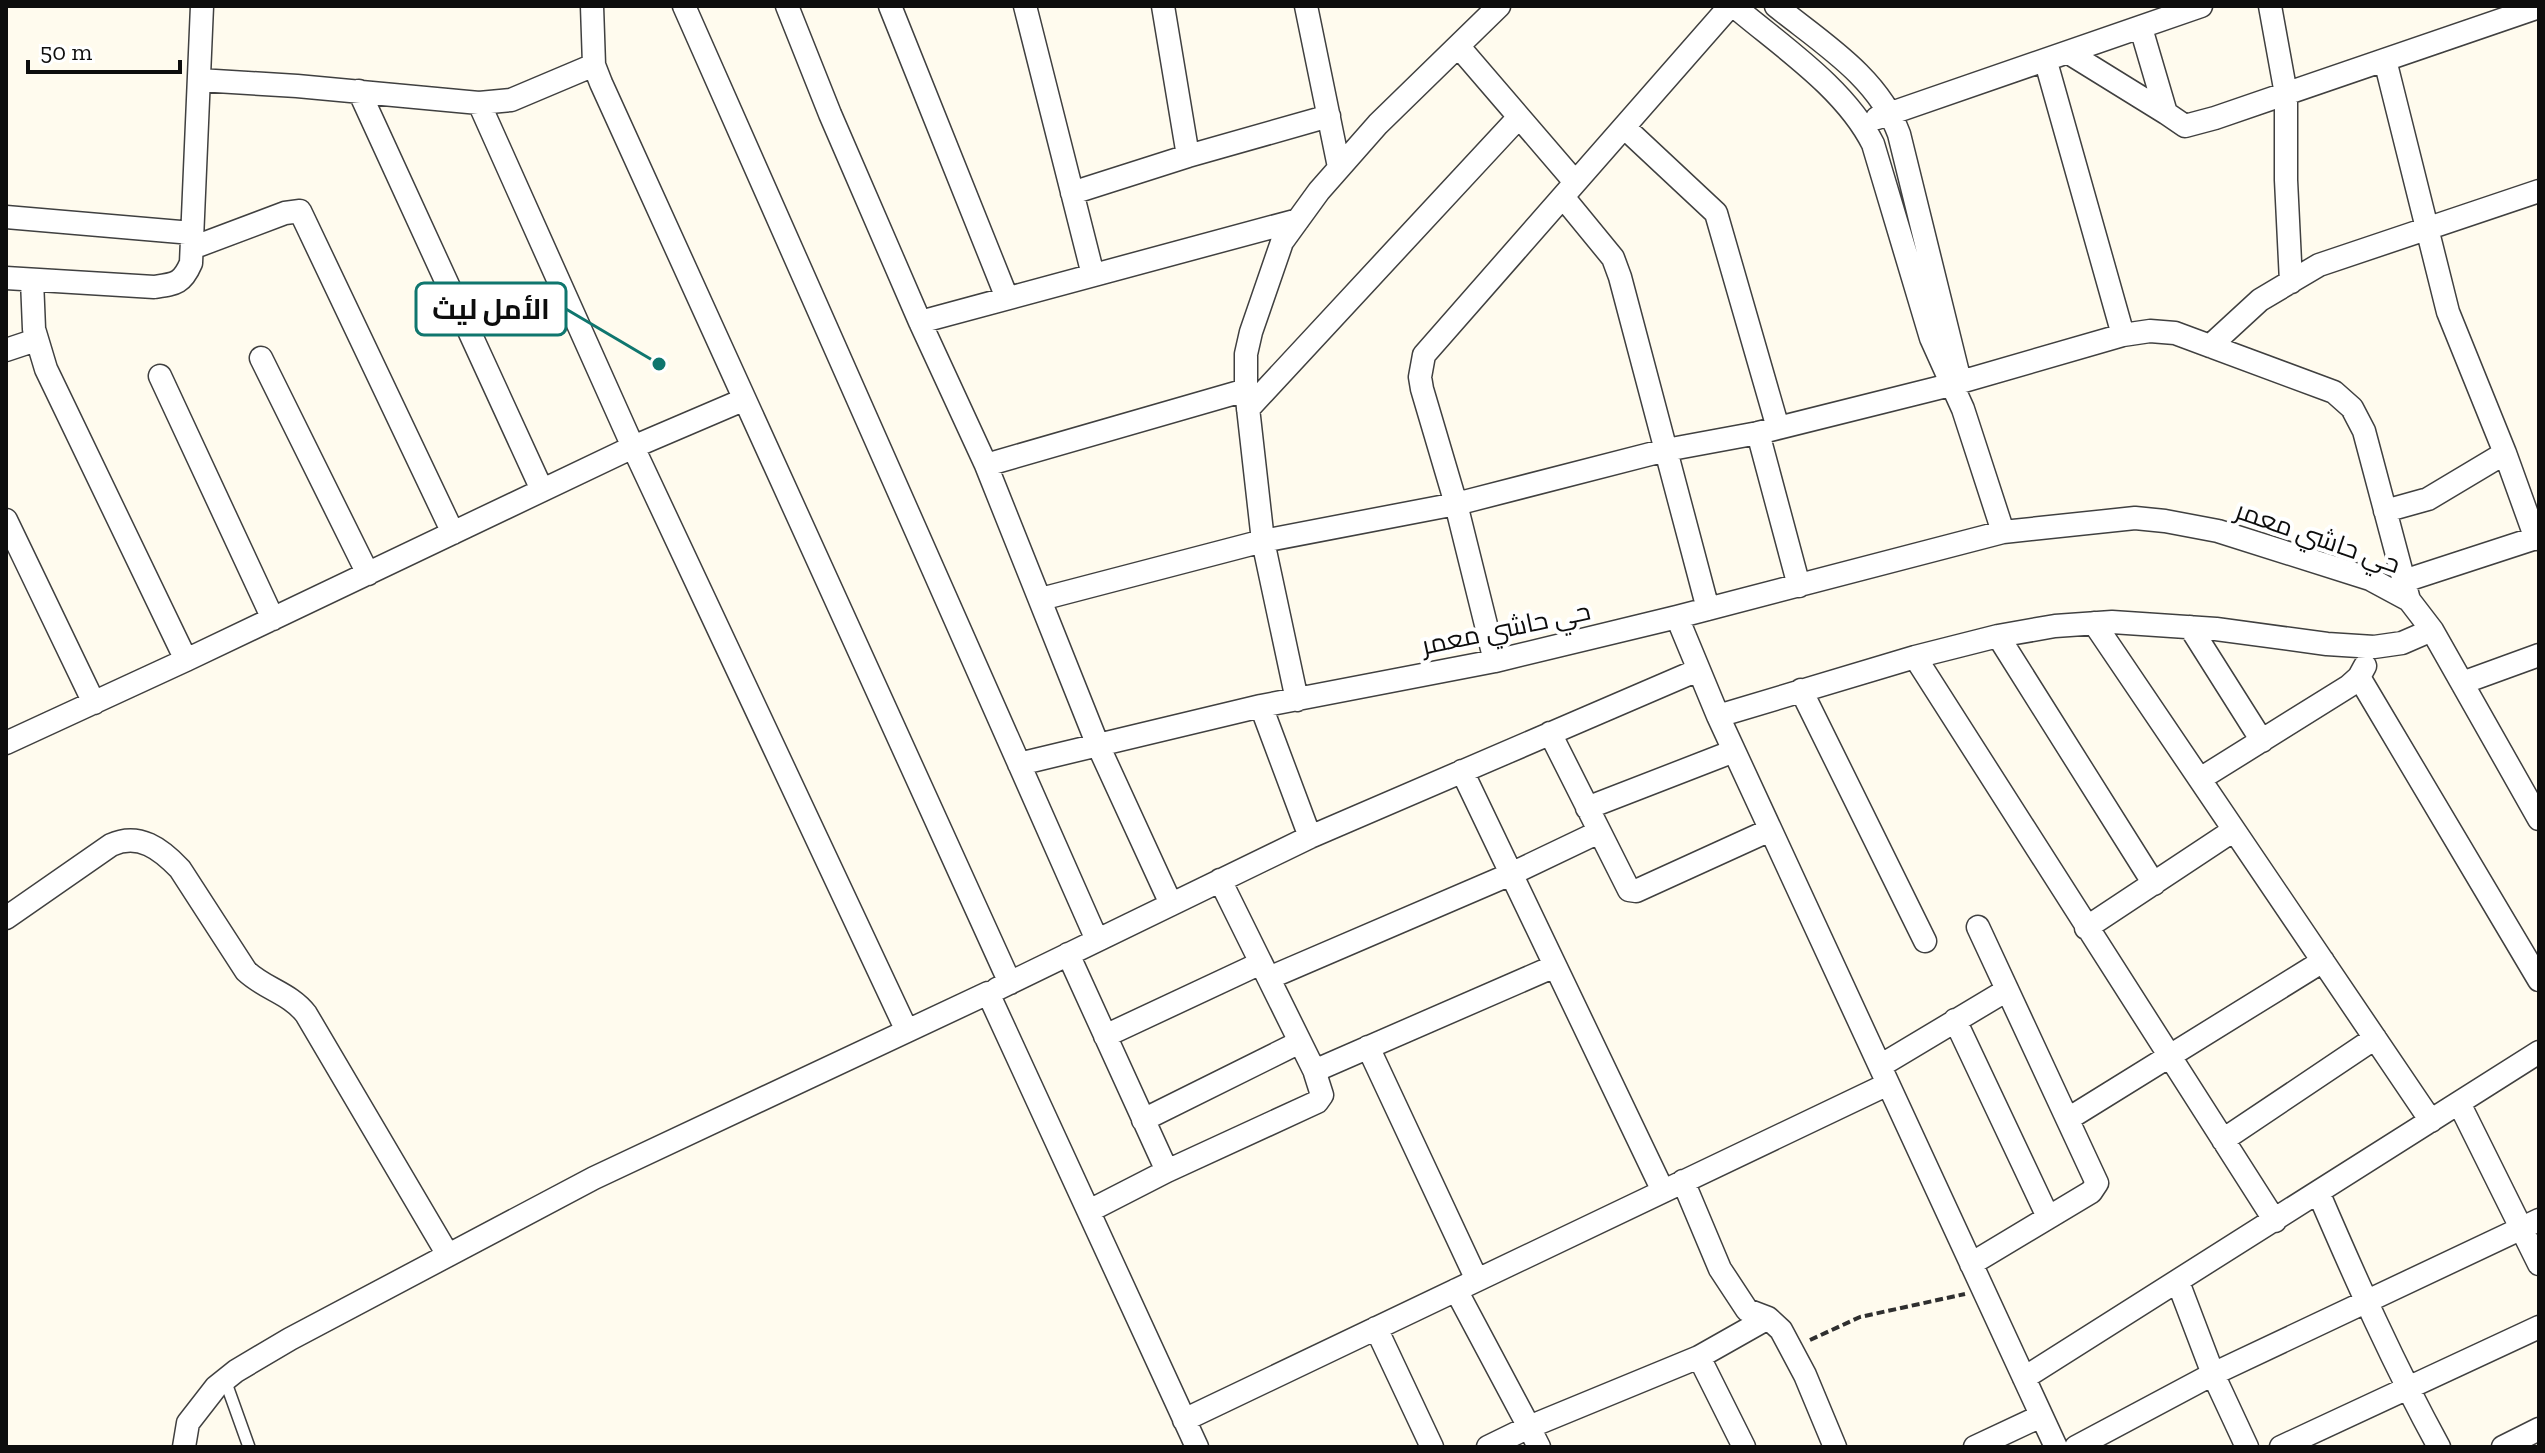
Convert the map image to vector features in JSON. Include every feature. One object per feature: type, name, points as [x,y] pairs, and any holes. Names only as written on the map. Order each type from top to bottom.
[{"type":"street","points":[[6,278],[154,287],[175,283],[186,276],[191,263],[202,6]]},
{"type":"street","points":[[592,6],[594,65],[743,400],[1010,983]]},
{"type":"street","points":[[684,6],[1097,940]]},
{"type":"street","points":[[787,6],[920,322],[986,465],[1097,743],[1171,904]]},
{"type":"street","points":[[890,6],[1007,298]]},
{"type":"street","points":[[1025,6],[1093,275]]},
{"type":"street","points":[[1163,6],[1188,156]]},
{"type":"street","points":[[1306,6],[1339,167]]},
{"type":"street","points":[[1297,700],[1263,541],[1247,400],[1246,354],[1258,307],[1282,242],[1339,167],[1378,124],[1499,6]]},
{"type":"street","points":[[1495,661],[1456,504],[1422,389],[1420,377],[1424,355],[1732,6],[1833,91],[1863,124],[1873,144],[1931,338],[1957,389]]},
{"type":"street","points":[[1776,6],[1863,77],[1891,113],[1957,389],[2003,532]]},
{"type":"street","points":[[1863,124],[2201,6]]},
{"type":"street","points":[[2270,6],[2286,94],[2291,282]]},
{"type":"street","points":[[2069,53],[2185,126],[2539,7]]},
{"type":"street","points":[[2141,28],[2166,113]]},
{"type":"street","points":[[1459,47],[1519,117],[1613,258],[1708,609]]},
{"type":"street","points":[[1041,599],[1263,541],[1456,504],[1666,450],[1957,389],[2123,335],[2150,331],[2175,333],[2334,392],[2352,408],[2364,431],[2406,590],[2538,538],[2448,312],[2385,60]]},
{"type":"street","points":[[2046,62],[2123,335]]},
{"type":"street","points":[[199,80],[479,103],[511,100],[594,65]]},
{"type":"street","points":[[359,91],[542,490]]},
{"type":"street","points":[[479,103],[633,447],[907,1031]]},
{"type":"street","points":[[1072,193],[1329,116]]},
{"type":"street","points":[[986,465],[1247,400],[1519,117]]},
{"type":"street","points":[[1624,127],[1716,213],[1768,431],[1799,586]]},
{"type":"street","points":[[2210,346],[2260,300],[2319,265],[2539,191]]},
{"type":"street","points":[[6,217],[192,240],[300,211],[453,533]]},
{"type":"street","points":[[920,322],[1298,220]]},
{"type":"street","points":[[32,280],[36,340],[46,369],[186,660]]},
{"type":"street","points":[[6,350],[36,340]]},
{"type":"street","points":[[261,358],[368,574]]},
{"type":"street","points":[[160,376],[273,619]]},
{"type":"street","points":[[6,743],[633,447],[743,400]]},
{"type":"street","points":[[2385,511],[2428,499],[2505,453]]},
{"type":"street","name":"حي حاشي معمر","points":[[1019,764],[1261,706],[1495,661],[2003,532],[2135,518],[2218,531],[2406,590],[2532,794],[2539,819]]},
{"type":"street","points":[[6,520],[94,703]]},
{"type":"street","points":[[1677,617],[1770,830],[2056,1447]]},
{"type":"street","points":[[1718,716],[1915,657],[1998,636],[2055,626],[2112,622],[2190,627],[2374,647],[2402,643],[2432,630]]},
{"type":"street","points":[[2094,623],[2431,1121]]},
{"type":"street","points":[[2190,627],[2262,741]]},
{"type":"street","points":[[1998,636],[2154,884]]},
{"type":"street","points":[[2200,779],[2349,686],[2359,677],[2374,647]]},
{"type":"street","points":[[2462,683],[2539,655]]},
{"type":"street","points":[[1915,657],[2275,1221]]},
{"type":"street","points":[[184,1447],[188,1423],[225,1380],[290,1339],[594,1178],[1010,983],[1310,837],[1698,670]]},
{"type":"street","points":[[2359,677],[2539,980]]},
{"type":"street","points":[[1801,690],[1925,941]]},
{"type":"street","points":[[1261,706],[1310,837]]},
{"type":"street","points":[[1550,733],[1625,886],[1636,891],[1770,830]]},
{"type":"street","points":[[1587,808],[1734,751]]},
{"type":"street","points":[[1462,771],[1555,966],[1673,1186],[1747,1310],[1768,1318],[1781,1330],[1835,1447]]},
{"type":"street","points":[[2086,928],[2234,830]]},
{"type":"street","points":[[1105,1036],[1511,874],[1599,832]]},
{"type":"street","points":[[6,918],[125,838],[152,845],[169,857],[246,971],[257,982],[295,1001],[306,1014],[448,1255]]},
{"type":"street","points":[[1089,1211],[1167,1171],[1317,1102],[1322,1095],[1315,1072],[1220,880]]},
{"type":"street","points":[[1971,1264],[2091,1192],[2097,1183],[1978,927]]},
{"type":"street","points":[[1068,954],[1167,1171]]},
{"type":"street","points":[[2068,1119],[2323,961]]},
{"type":"street","points":[[1315,1072],[1555,966]]},
{"type":"street","points":[[1184,1420],[1673,1186],[1884,1075],[1955,1020],[2007,990]]},
{"type":"street","points":[[988,993],[1197,1447]]},
{"type":"street","points":[[1955,1020],[2048,1217]]},
{"type":"street","points":[[2223,1140],[2375,1038]]},
{"type":"street","points":[[1143,1120],[1300,1042]]},
{"type":"street","points":[[1368,1047],[1477,1280]]},
{"type":"street","points":[[2024,1378],[2539,1052]]},
{"type":"street","points":[[2459,1103],[2530,1224],[2539,1264]]},
{"type":"street","points":[[2319,1194],[2366,1303],[2439,1447]]},
{"type":"street","points":[[2076,1447],[2213,1374],[2530,1224]]},
{"type":"street","points":[[2178,1282],[2213,1374],[2247,1447]]},
{"type":"street","points":[[1456,1290],[1534,1437]]},
{"type":"street","points":[[1488,1447],[1534,1437],[1699,1357],[1768,1318]]},
{"type":"street","points":[[2281,1447],[2539,1327]]},
{"type":"street","points":[[1376,1328],[1432,1447]]},
{"type":"street","points":[[1699,1357],[1744,1447]]},
{"type":"street","points":[[1975,1447],[2041,1416]]},
{"type":"street","points":[[2503,1447],[2539,1429]]},
{"type":"lane","points":[[225,1380],[249,1447]]},
{"type":"path","points":[[1791,1349],[1860,1317],[1983,1290]]},
{"type":"place","name":"الأمل ليث","points":[[659,364]]}]
